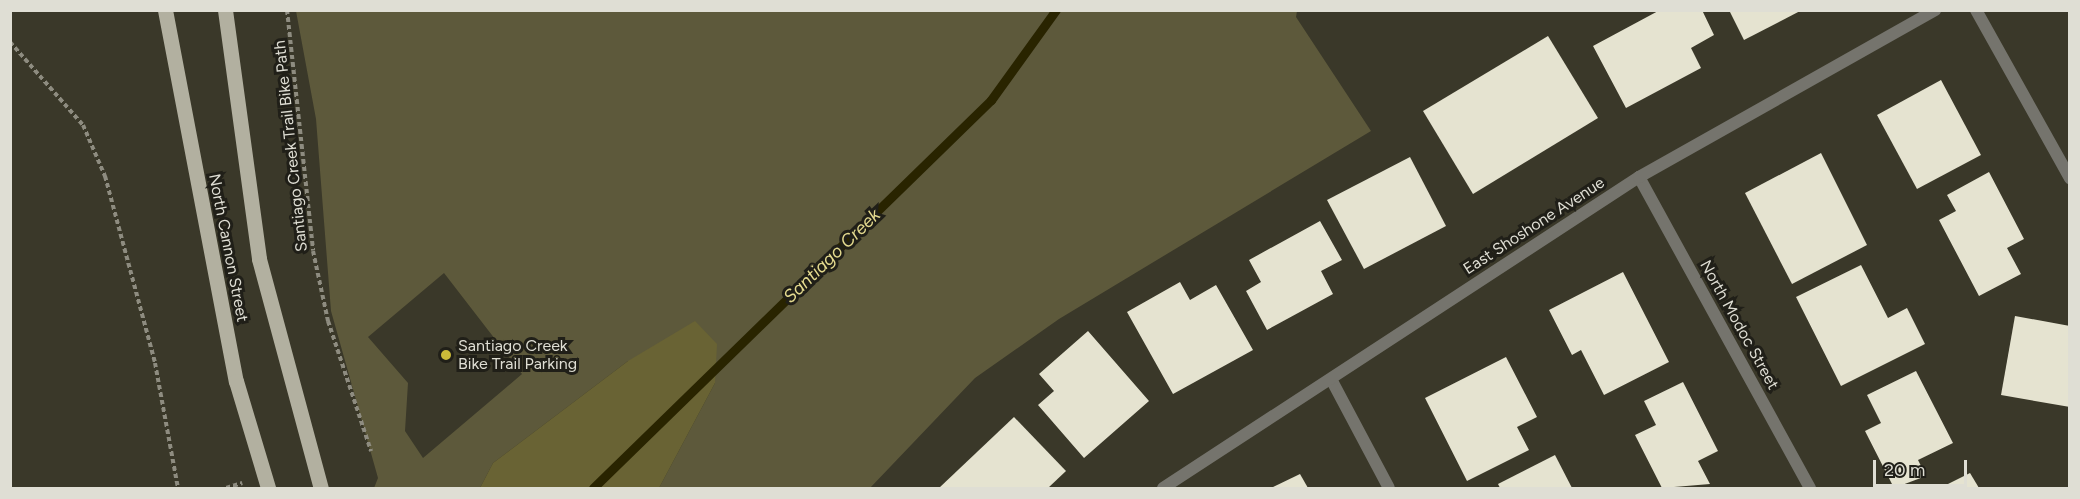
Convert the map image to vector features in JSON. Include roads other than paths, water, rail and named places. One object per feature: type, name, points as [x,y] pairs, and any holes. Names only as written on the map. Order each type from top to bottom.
[{"type":"main road","name":"North Cannon Street","points":[[165,10],[234,370],[268,489]]},
{"type":"main road","name":"North Cannon Street","points":[[225,10],[259,259],[321,489]]},
{"type":"street","name":"East Shoshone Avenue","points":[[1163,489],[1639,177],[1935,10]]},
{"type":"street","points":[[1976,10],[2070,178]]},
{"type":"street","name":"North Modoc Street","points":[[1639,177],[1810,489]]},
{"type":"street","points":[[1331,379],[1389,489]]},
{"type":"waterway","name":"Santiago Creek","points":[[593,488],[991,100],[1056,10]]},
{"type":"place","name":"Santiago Creek Bike Trail Parking","points":[[446,355]]}]
